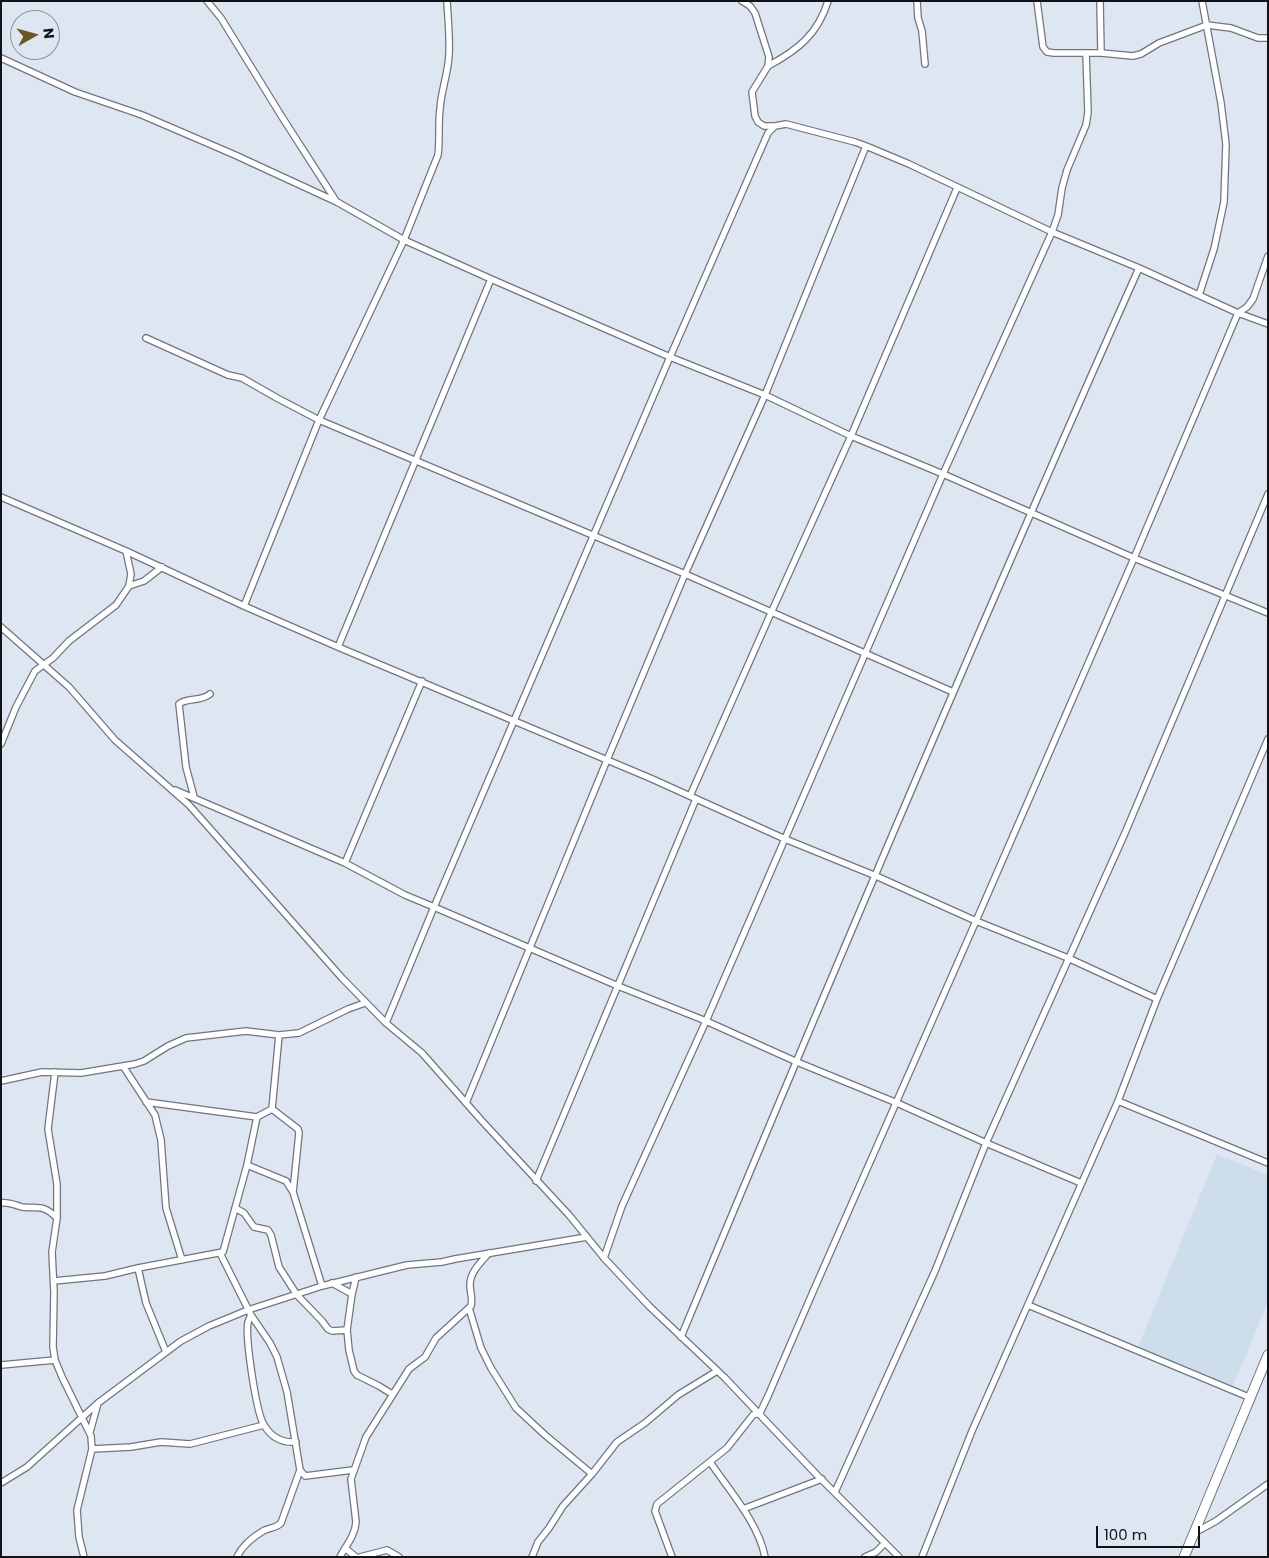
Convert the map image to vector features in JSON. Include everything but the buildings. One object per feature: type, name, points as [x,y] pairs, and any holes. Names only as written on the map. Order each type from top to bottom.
[{"type":"main road","points":[[1184,1557],[1268,1355]]},
{"type":"street","points":[[207,1],[220,18],[337,202]]},
{"type":"street","points":[[244,606],[319,420],[404,240],[438,155],[440,144],[439,118],[449,56],[447,1]]},
{"type":"street","points":[[742,1],[756,13],[769,57],[768,66],[752,92],[755,116],[758,122],[764,126],[786,124],[866,146],[1052,232],[1139,268],[1238,313],[1268,324]]},
{"type":"street","points":[[768,66],[796,50],[808,39],[818,25],[828,1]]},
{"type":"street","points":[[917,1],[918,18],[922,31],[924,64]]},
{"type":"street","points":[[1037,1],[1039,22],[1044,47],[1047,52],[1101,53],[1133,56],[1141,54],[1159,43],[1207,25],[1231,28],[1258,38],[1268,38]]},
{"type":"street","points":[[1100,1],[1101,53]]},
{"type":"street","points":[[1199,295],[1214,249],[1225,188],[1226,144],[1221,103],[1202,1]]},
{"type":"street","points":[[604,1258],[622,1206],[706,1021],[943,474],[1052,232],[1058,215],[1067,170],[1086,125],[1088,112],[1086,53]]},
{"type":"street","points":[[1,58],[75,92],[142,115],[227,151],[337,202],[404,240],[491,279],[670,357],[765,395],[851,436],[943,474],[1134,558],[1268,613]]},
{"type":"street","points":[[386,1023],[670,357],[768,133],[775,126]]},
{"type":"street","points":[[466,1103],[685,574],[765,395],[866,146]]},
{"type":"street","points":[[536,1180],[771,613],[851,436],[957,188]]},
{"type":"street","points":[[672,1557],[655,1507],[727,1448],[753,1415],[760,1413],[976,922],[1238,313],[1247,307],[1253,299],[1268,256]]},
{"type":"street","points":[[681,1337],[1030,512],[1139,268]]},
{"type":"street","points":[[338,647],[491,279]]},
{"type":"street","points":[[146,338],[228,375],[242,378],[319,420],[685,574],[953,692]]},
{"type":"street","points":[[835,1492],[935,1271],[986,1143],[1125,833],[1268,494]]},
{"type":"street","points":[[1,497],[162,567],[244,606],[338,647],[607,760],[785,839],[876,876],[976,922],[1068,958],[1157,999]]},
{"type":"street","points":[[1,744],[16,707],[35,671],[80,632],[116,605],[129,586],[131,574],[126,551]]},
{"type":"street","points":[[129,586],[144,581],[162,567]]},
{"type":"street","points":[[1,627],[69,687],[115,740],[189,805],[290,921],[365,1003],[422,1053],[649,1306],[760,1413],[899,1557]]},
{"type":"street","points":[[345,863],[422,681]]},
{"type":"street","points":[[194,797],[186,767],[178,704],[182,701],[202,698],[210,694]]},
{"type":"street","points":[[922,1557],[969,1439],[1118,1101],[1157,999],[1268,739]]},
{"type":"street","points":[[173,789],[345,863],[434,907],[618,986],[706,1021],[797,1062],[1082,1183]]},
{"type":"street","points":[[1,1082],[28,1075],[56,1072],[81,1073],[123,1066],[144,1061],[168,1046],[186,1038],[246,1030],[279,1035],[302,1032],[348,1009],[365,1003]]},
{"type":"street","points":[[272,1109],[279,1035]]},
{"type":"street","points":[[123,1066],[152,1109],[158,1126],[166,1208],[182,1260]]},
{"type":"street","points":[[56,1072],[48,1130],[56,1172],[57,1218],[52,1252],[54,1281],[53,1336],[55,1360],[90,1432],[92,1449],[77,1510],[79,1537],[84,1557]]},
{"type":"street","points":[[1118,1101],[1268,1163]]},
{"type":"street","points":[[146,1102],[257,1118],[272,1109]]},
{"type":"street","points":[[272,1109],[298,1129],[293,1192]]},
{"type":"street","points":[[54,1281],[105,1276],[220,1253],[224,1249],[247,1166],[257,1118]]},
{"type":"street","points":[[247,1166],[286,1182],[293,1192],[322,1286]]},
{"type":"street","points":[[1,1203],[42,1208],[57,1218]]},
{"type":"street","points":[[235,1208],[244,1213],[254,1227],[268,1230],[272,1235],[280,1267],[297,1295],[322,1320],[328,1329],[332,1331],[347,1330]]},
{"type":"street","points":[[1,1482],[27,1467],[82,1416],[166,1352],[210,1326],[322,1286],[356,1277],[407,1265],[442,1262],[587,1237]]},
{"type":"street","points":[[220,1253],[250,1313],[270,1343],[280,1365],[291,1411],[300,1470],[281,1523],[277,1528],[266,1529],[257,1535],[243,1547],[237,1557]]},
{"type":"street","points":[[340,1557],[355,1529],[356,1522],[350,1479],[366,1437],[409,1369],[425,1357],[436,1338],[471,1306],[471,1279],[473,1273],[490,1253]]},
{"type":"street","points":[[138,1268],[146,1303],[166,1352]]},
{"type":"street","points":[[356,1277],[347,1330],[350,1355],[355,1373],[392,1394]]},
{"type":"street","points":[[332,1283],[352,1294]]},
{"type":"street","points":[[1028,1306],[1251,1398]]},
{"type":"street","points":[[469,1308],[484,1355],[516,1408],[592,1474]]},
{"type":"street","points":[[250,1313],[248,1322],[250,1355],[257,1404],[264,1425],[279,1440],[288,1443],[296,1442]]},
{"type":"street","points":[[1,1365],[55,1360]]},
{"type":"street","points":[[532,1557],[538,1542],[563,1506],[592,1474],[617,1442],[645,1423],[678,1395],[718,1371]]},
{"type":"street","points":[[90,1432],[98,1403]]},
{"type":"street","points":[[92,1449],[131,1447],[161,1442],[190,1444],[264,1425]]},
{"type":"street","points":[[710,1462],[743,1510],[758,1536],[765,1557]]},
{"type":"street","points":[[300,1470],[305,1476],[353,1470]]},
{"type":"street","points":[[743,1510],[822,1479]]},
{"type":"street","points":[[1194,1533],[1216,1521],[1268,1484]]},
{"type":"street","points":[[865,1557],[876,1552],[885,1543]]},
{"type":"street","points":[[345,1548],[356,1557]]},
{"type":"street","points":[[360,1557],[387,1550],[398,1557]]},
{"type":"shaded area","points":[[1217,1154],[1268,1175],[1268,1302],[1233,1386],[1138,1347]]}]
